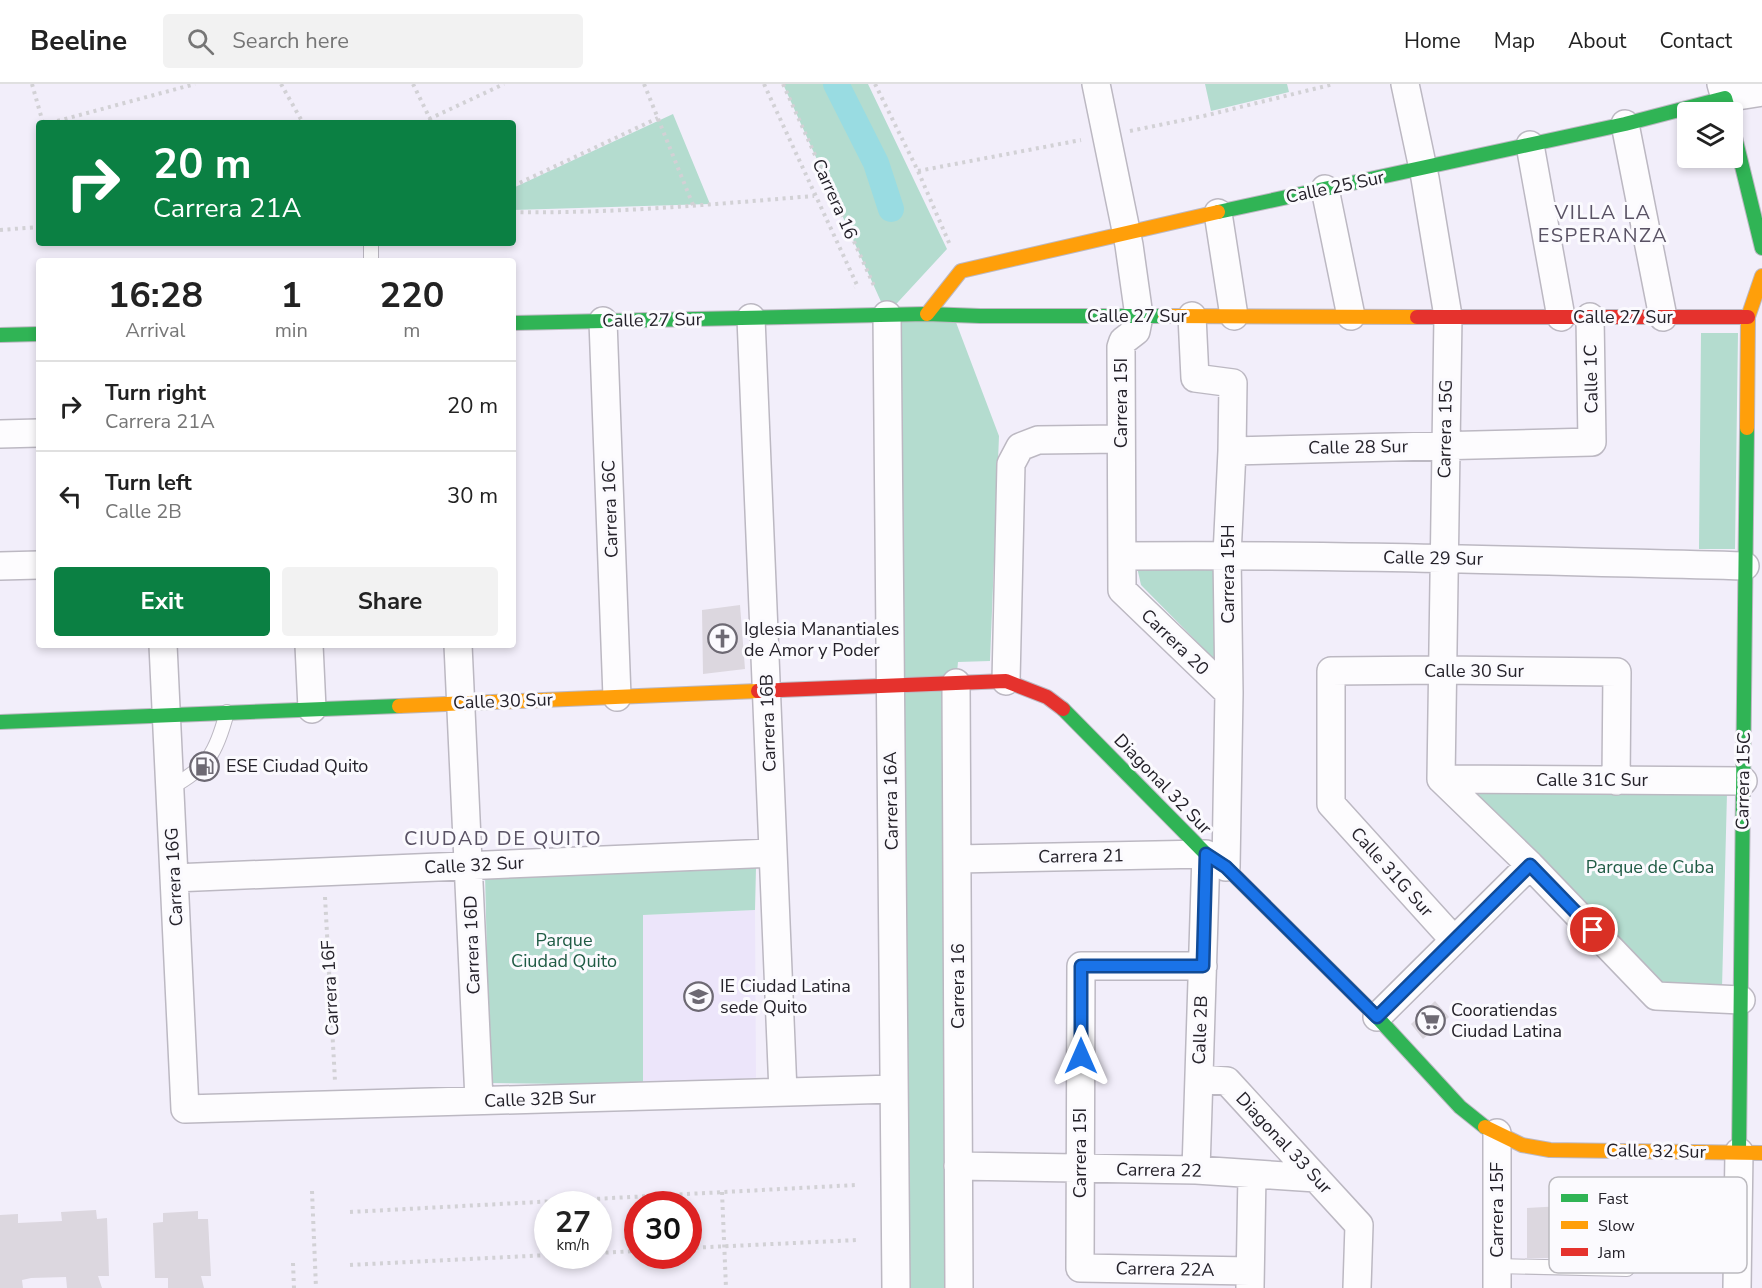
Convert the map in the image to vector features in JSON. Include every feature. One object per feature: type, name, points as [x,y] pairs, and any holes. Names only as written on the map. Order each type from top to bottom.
[{"type":"street","points":[[1096,84],[1127,232],[1139,316]]},
{"type":"street","name":"Carrera 15G","points":[[1405,84],[1423,168],[1448,316],[1444,446],[1441,779]]},
{"type":"street","name":"Calle 25 Sur","points":[[961,271],[1127,232],[1624,124],[1725,98],[1762,92]]},
{"type":"street","points":[[1624,124],[1663,317]]},
{"type":"street","points":[[1530,145],[1561,316]]},
{"type":"street","points":[[1743,159],[1757,202],[1762,249]]},
{"type":"street","points":[[1325,189],[1351,316]]},
{"type":"street","points":[[1218,213],[1234,316]]},
{"type":"street","points":[[927,314],[961,271]]},
{"type":"street","name":"Carrera 15C","points":[[1747,1183],[1750,1152],[1741,1000],[1752,923],[1743,782],[1753,635],[1745,566],[1755,317],[1762,276]]},
{"type":"street","name":"Calle 27 Sur","points":[[516,323],[927,314],[980,316],[1755,317]]},
{"type":"street","name":"Carrera 16A","points":[[887,315],[897,1288]]},
{"type":"street","name":"Carrera 15I","points":[[1122,590],[1121,346],[1123,341],[1136,332],[1139,316]]},
{"type":"street","name":"Carrera 15H","points":[[1191,316],[1194,378],[1233,383],[1227,555],[1229,693],[1216,860]]},
{"type":"street","name":"Calle 1C","points":[[1590,317],[1592,442]]},
{"type":"street","name":"Carrera 16B","points":[[751,318],[783,1092]]},
{"type":"street","name":"Carrera 16C","points":[[603,321],[617,697]]},
{"type":"street","points":[[0,335],[36,334]]},
{"type":"street","points":[[0,434],[36,433]]},
{"type":"street","points":[[1006,681],[1011,464],[1020,447],[1038,440],[1121,438]]},
{"type":"street","name":"Calle 28 Sur","points":[[1232,451],[1592,442]]},
{"type":"street","name":"Calle 29 Sur","points":[[1122,556],[1443,558],[1745,566]]},
{"type":"street","points":[[0,566],[36,565]]},
{"type":"street","name":"Carrera 20","points":[[1122,590],[1229,693]]},
{"type":"street","name":"Carrera 16G","points":[[163,648],[185,1109]]},
{"type":"street","points":[[309,648],[312,709]]},
{"type":"street","name":"Carrera 16D","points":[[458,648],[479,1100]]},
{"type":"street","name":"Calle 30 Sur","points":[[1331,804],[1331,671],[1617,672],[1616,781]]},
{"type":"street","name":"Calle 30 Sur","points":[[0,722],[1006,681]]},
{"type":"street","name":"Diagonal 32 Sur","points":[[1006,681],[1047,697],[1070,715],[1377,1017],[1460,1107],[1482,1125],[1497,1133]]},
{"type":"street","name":"Carrera 16","points":[[956,683],[959,1288]]},
{"type":"street","points":[[1441,779],[1530,865],[1656,996],[1741,1000]]},
{"type":"street","name":"Calle 31C Sur","points":[[1441,779],[1743,782]]},
{"type":"street","name":"Calle 31G Sur","points":[[1331,804],[1454,940]]},
{"type":"street","name":"Calle 32 Sur","points":[[174,878],[773,853]]},
{"type":"street","name":"Carrera 21","points":[[957,859],[1216,860]]},
{"type":"street","name":"Calle 2B","points":[[1196,1170],[1203,966],[1216,860]]},
{"type":"street","points":[[1377,1017],[1530,865]]},
{"type":"street","name":"Carrera 15I","points":[[1080,1268],[1081,966],[1203,966]]},
{"type":"street","name":"Diagonal 33 Sur","points":[[1199,1079],[1227,1082],[1359,1225],[1357,1288]]},
{"type":"street","name":"Calle 32B Sur","points":[[185,1109],[894,1089]]},
{"type":"street","name":"Calle 32 Sur","points":[[1497,1133],[1522,1145],[1550,1150],[1750,1152]]},
{"type":"street","name":"Carrera 15F","points":[[1497,1133],[1497,1277]]},
{"type":"street","name":"Carrera 22","points":[[958,1166],[1196,1170],[1316,1178]]},
{"type":"street","points":[[1250,1280],[1252,1174]]},
{"type":"street","name":"Carrera 22A","points":[[1080,1268],[1250,1280]]},
{"type":"street","name":"Carrera 15C","points":[[1737,1288],[1738,1273]]},
{"type":"lane","points":[[170,788],[193,775],[206,762],[219,741],[227,712]]},
{"type":"lane","points":[[1497,1277],[1562,1273]]},
{"type":"path","points":[[32,84],[42,120]]},
{"type":"path","points":[[61,120],[195,84]]},
{"type":"path","points":[[280,84],[301,120]]},
{"type":"path","points":[[413,84],[429,119],[504,84]]},
{"type":"path","points":[[644,84],[693,205]]},
{"type":"path","points":[[764,84],[857,285]]},
{"type":"path","name":"Carrera 16","points":[[783,84],[887,315]]},
{"type":"path","points":[[875,84],[918,171],[961,271]]},
{"type":"path","points":[[516,185],[658,118]]},
{"type":"path","points":[[516,212],[552,213],[814,196]]},
{"type":"path","points":[[0,230],[36,227]]},
{"type":"path","name":"Carrera 16F","points":[[324,872],[336,1104]]},
{"type":"path","points":[[350,1212],[856,1185]]},
{"type":"path","points":[[312,1191],[316,1288]]},
{"type":"path","points":[[722,1192],[726,1288]]},
{"type":"path","points":[[702,1247],[858,1240]]},
{"type":"path","points":[[350,1265],[534,1256]]},
{"type":"path","points":[[293,1263],[294,1288]]},
{"type":"shaded area","name":"IE Ciudad Latina sede Quito","points":[[755,910],[756,1078],[643,1085],[643,915]]},
{"type":"green space","points":[[783,84],[868,84],[947,249],[887,314],[954,317],[999,436],[990,661],[958,662],[956,683],[959,1288],[903,1288],[887,315]]},
{"type":"green space","points":[[1205,84],[1287,84],[1289,92],[1211,111]]},
{"type":"green space","points":[[673,114],[710,204],[516,210],[516,187]]},
{"type":"green space","points":[[1701,333],[1738,333],[1735,549],[1699,549]]},
{"type":"green space","points":[[1137,567],[1215,569],[1219,664],[1141,585]]},
{"type":"green space","name":"Parque de Cuba","points":[[1468,787],[1727,793],[1722,988],[1662,988]]},
{"type":"green space","name":"Parque Ciudad Quito","points":[[756,868],[755,910],[643,915],[643,1085],[490,1083],[485,874]]},
{"type":"building","name":"Iglesia Manantiales de Amor y Poder","points":[[740,605],[745,669],[703,674],[702,610]]},
{"type":"building","name":"Cooratiendas Ciudad Latina","points":[[1435,1001],[1449,1017],[1423,1039],[1411,1024]]},
{"type":"building","points":[[1549,1207],[1549,1258],[1527,1258],[1527,1208]]},
{"type":"building","points":[[96,1210],[97,1219],[107,1218],[109,1276],[98,1276],[102,1288],[67,1288],[66,1277],[31,1278],[22,1280],[23,1288],[0,1288],[0,1215],[18,1214],[18,1223],[62,1221],[61,1212]]},
{"type":"building","points":[[198,1211],[198,1219],[208,1219],[211,1276],[201,1276],[204,1288],[168,1288],[168,1278],[155,1278],[153,1223],[163,1222],[163,1213]]},
{"type":"waterway","points":[[836,84],[876,163],[891,209]]},
{"type":"traffic: fast","points":[[1710,102],[1725,98],[1726,102]]},
{"type":"traffic: fast","points":[[1218,212],[1625,124],[1677,110]]},
{"type":"traffic: fast","points":[[1742,168],[1762,248]]},
{"type":"traffic: fast","points":[[516,323],[927,314],[1165,316]]},
{"type":"traffic: fast","points":[[0,335],[36,334]]},
{"type":"traffic: fast","points":[[1739,1152],[1747,428]]},
{"type":"traffic: fast","points":[[0,722],[399,706]]},
{"type":"traffic: fast","points":[[1063,709],[1206,854],[1226,867],[1377,1017],[1460,1107],[1485,1127]]},
{"type":"traffic: slow","points":[[927,314],[961,271],[1218,212]]},
{"type":"traffic: slow","points":[[1747,428],[1748,317],[1762,276]]},
{"type":"traffic: slow","points":[[1165,316],[1417,317]]},
{"type":"traffic: slow","points":[[399,706],[758,691]]},
{"type":"traffic: slow","points":[[1485,1127],[1522,1145],[1550,1150],[1762,1153]]},
{"type":"traffic: jam","points":[[1417,317],[1748,317]]},
{"type":"traffic: jam","points":[[758,691],[1006,681],[1047,697],[1063,709]]},
{"type":"place","name":"Iglesia Manantiales de Amor y Poder","points":[[723,639]]},
{"type":"place","name":"ESE Ciudad Quito","points":[[205,766]]},
{"type":"place","name":"IE Ciudad Latina sede Quito","points":[[699,996]]},
{"type":"place","name":"Cooratiendas Ciudad Latina","points":[[1430,1020]]},
{"type":"district","name":"VILLA LA ESPERANZA","points":[[1603,224]]},
{"type":"district","name":"CIUDAD DE QUITO","points":[[503,838]]},
{"type":"route","points":[[1081,1056],[1081,966],[1203,966],[1206,854],[1226,867],[1377,1017],[1530,865],[1593,930]]}]
